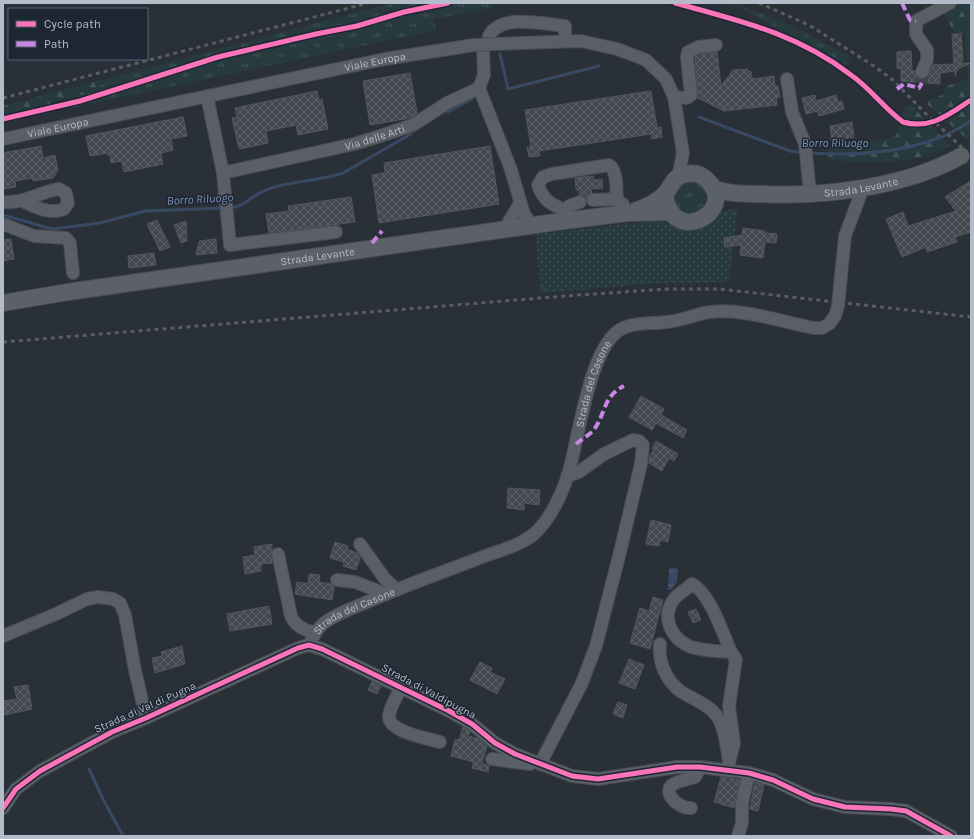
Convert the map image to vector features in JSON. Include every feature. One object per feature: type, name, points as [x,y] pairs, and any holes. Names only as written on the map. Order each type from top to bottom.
[{"type":"main road","name":"Strada Levante","points":[[713,188],[734,193],[782,195],[863,188],[914,177],[962,156]]},
{"type":"main road","points":[[678,177],[692,173],[701,176],[708,181],[713,188],[715,196],[713,207]]},
{"type":"main road","name":"Strada Levante","points":[[628,214],[646,207],[665,194],[671,184],[678,177]]},
{"type":"main road","points":[[665,194],[671,212]]},
{"type":"main road","name":"Strada Levante","points":[[9,301],[533,226],[564,215],[671,212],[680,220],[692,222],[707,216],[713,207],[754,194]]},
{"type":"street","points":[[922,72],[927,60],[928,50],[916,34],[916,21],[950,3]]},
{"type":"street","points":[[492,40],[498,25],[512,22],[565,26],[565,40]]},
{"type":"street","name":"Viale Europa","points":[[3,138],[418,53],[478,48],[492,40],[565,40],[597,44],[639,56],[662,74],[670,84],[674,97],[683,153],[678,177]]},
{"type":"street","points":[[674,97],[688,98],[691,95],[687,57],[688,52],[698,47],[716,45]]},
{"type":"street","points":[[478,48],[484,75],[479,88],[508,162],[520,203],[526,218],[533,226]]},
{"type":"street","points":[[787,79],[792,112],[805,144],[810,193]]},
{"type":"street","name":"Via delle Arti","points":[[223,173],[354,144],[380,136],[412,124],[448,103],[479,88]]},
{"type":"street","points":[[207,96],[223,173],[230,245],[336,232]]},
{"type":"street","name":"Viale Europa","points":[[683,153],[694,171],[701,176]]},
{"type":"street","points":[[580,202],[570,206],[564,215],[543,197],[538,185],[543,177],[552,174],[609,164],[612,167],[614,174],[617,200]]},
{"type":"street","name":"Strada del Casone","points":[[309,645],[314,633],[325,622],[336,615],[511,547],[533,535],[546,522],[555,506],[568,476],[590,382],[601,351],[612,336],[623,328],[634,325],[680,320],[693,315],[725,311],[814,328],[822,328],[829,324],[838,306],[847,229],[863,188]]},
{"type":"street","points":[[593,200],[617,200],[622,204],[628,214]]},
{"type":"street","points":[[3,202],[22,201]]},
{"type":"street","points":[[504,230],[520,203]]},
{"type":"street","points":[[3,224],[39,237],[66,238],[70,243],[73,273]]},
{"type":"street","points":[[492,760],[528,765],[538,763],[582,683],[594,653],[619,556],[641,464],[643,445],[639,441],[633,440],[604,454],[580,472],[568,476]]},
{"type":"street","points":[[360,544],[385,579],[392,592]]},
{"type":"street","points":[[278,554],[292,619],[299,627],[314,633]]},
{"type":"street","points":[[337,580],[355,582],[392,592]]},
{"type":"street","points":[[730,767],[734,743],[729,706],[736,659],[731,652],[711,607],[698,587],[692,584],[675,597],[668,610],[667,621],[677,639],[691,647],[711,651],[731,652]]},
{"type":"street","points":[[3,636],[56,614],[87,599],[98,597],[120,603],[125,616],[146,718]]},
{"type":"street","points":[[660,644],[659,656],[669,679],[680,690],[708,706],[720,721],[730,767]]},
{"type":"street","name":"Strada di Valdipugna","points":[[309,645],[402,687],[472,724],[495,743],[515,754],[572,776],[598,779],[654,769],[730,767],[774,780],[813,799],[845,807],[891,808],[906,811],[951,836]]},
{"type":"street","name":"Strada di Val di Pugna","points":[[3,808],[16,789],[66,755],[112,732],[146,718],[280,655],[309,645]]},
{"type":"street","points":[[402,687],[390,710],[390,722],[394,727],[440,742]]},
{"type":"street","points":[[692,808],[685,809],[679,806],[669,794],[669,789],[672,785],[695,776],[700,767]]},
{"type":"street","points":[[738,836],[742,822],[742,804],[749,773]]},
{"type":"street","points":[[3,794],[16,789]]},
{"type":"green space","points":[[392,3],[492,3],[493,7],[433,19],[436,30],[72,108],[70,99],[98,89],[105,79]]},
{"type":"green space","points":[[730,3],[742,6],[790,25],[852,58],[846,65],[818,48]]},
{"type":"green space","points":[[959,3],[971,3],[971,137],[967,139],[927,104],[929,100],[942,95],[946,86],[968,79],[965,33],[954,33],[943,10]]},
{"type":"green space","points":[[105,79],[98,89],[3,117],[3,106]]},
{"type":"green space","points":[[912,105],[950,146],[934,153],[909,160],[860,162],[827,159],[832,148],[840,145],[880,140],[896,136],[900,124],[899,115],[905,108]]},
{"type":"green space","points":[[687,181],[693,181],[703,188],[706,197],[705,203],[699,210],[693,213],[687,213],[677,206],[674,200],[674,194],[681,184]]},
{"type":"green space","points":[[738,209],[729,282],[659,283],[540,293],[536,234],[655,221],[671,224],[687,223]]},
{"type":"water","points":[[671,567],[678,569],[677,582],[672,589],[668,590],[669,570]]},
{"type":"building","points":[[952,34],[961,34],[963,60],[961,63],[971,63],[958,69],[955,76],[955,71],[940,73],[940,84],[901,81],[901,68],[897,69],[897,52],[911,51],[912,71],[915,71],[919,79],[923,79],[929,75],[933,65],[954,64]]},
{"type":"building","points":[[717,52],[721,86],[733,70],[747,69],[751,72],[752,79],[774,76],[775,86],[778,86],[780,97],[776,98],[777,105],[724,111],[698,98],[695,57],[700,54]]},
{"type":"building","points":[[410,73],[417,113],[410,118],[370,125],[363,81]]},
{"type":"building","points":[[317,91],[319,100],[322,99],[328,129],[298,135],[296,125],[266,131],[268,143],[239,149],[232,118],[237,117],[235,108]]},
{"type":"building","points":[[651,91],[657,128],[661,127],[662,137],[652,139],[651,134],[539,151],[540,156],[529,157],[527,147],[531,147],[525,110]]},
{"type":"building","points":[[815,95],[816,101],[836,95],[838,102],[842,101],[844,109],[819,116],[817,111],[806,114],[802,98]]},
{"type":"building","points":[[183,117],[187,136],[171,139],[173,150],[161,153],[163,164],[124,172],[122,161],[111,163],[110,155],[107,155],[107,153],[90,156],[86,136]]},
{"type":"building","points":[[852,122],[854,137],[832,141],[830,126]]},
{"type":"building","points":[[41,146],[43,158],[55,155],[58,170],[53,178],[33,181],[32,178],[15,181],[16,187],[3,189],[3,153]]},
{"type":"building","points":[[490,146],[499,204],[379,223],[372,175],[385,173],[384,163]]},
{"type":"building","points":[[593,176],[594,180],[602,179],[603,188],[591,189],[592,193],[586,198],[579,195],[579,190],[576,190],[575,178]]},
{"type":"building","points":[[971,181],[971,232],[955,237],[957,242],[927,252],[926,247],[902,257],[886,219],[903,212],[908,226],[956,211],[945,197]]},
{"type":"building","points":[[351,197],[355,222],[269,233],[266,214],[289,211],[288,206]]},
{"type":"building","points":[[157,220],[170,247],[160,251],[147,224]]},
{"type":"building","points":[[186,221],[187,241],[181,243],[174,225]]},
{"type":"building","points":[[743,228],[777,234],[776,243],[765,242],[763,258],[740,255],[741,245],[725,247],[724,238],[742,235]]},
{"type":"building","points":[[11,239],[14,259],[3,261],[3,240]]},
{"type":"building","points":[[216,239],[217,253],[196,255],[199,241]]},
{"type":"building","points":[[154,253],[156,265],[129,268],[128,256]]},
{"type":"building","points":[[641,396],[664,409],[661,415],[687,430],[683,438],[656,423],[652,430],[629,417]]},
{"type":"building","points":[[656,441],[678,454],[674,461],[669,458],[662,471],[649,463],[649,457],[654,449],[652,448]]},
{"type":"building","points":[[508,488],[540,490],[539,505],[524,503],[524,510],[507,508]]},
{"type":"building","points":[[651,520],[671,525],[668,542],[660,540],[659,546],[646,544]]},
{"type":"building","points":[[335,542],[348,546],[347,549],[357,553],[360,558],[356,570],[343,566],[344,562],[330,558]]},
{"type":"building","points":[[272,544],[272,563],[261,564],[261,571],[245,574],[243,557],[255,555],[254,547]]},
{"type":"building","points":[[309,574],[320,575],[319,582],[331,584],[334,587],[332,600],[295,594],[297,582],[308,584]]},
{"type":"building","points":[[653,597],[663,600],[650,649],[630,643],[640,608],[649,611]]},
{"type":"building","points":[[269,606],[272,624],[230,631],[227,614]]},
{"type":"building","points":[[696,609],[701,620],[693,623],[688,612]]},
{"type":"building","points":[[182,646],[185,664],[155,673],[152,658],[162,656],[161,652]]},
{"type":"building","points":[[629,659],[644,665],[635,689],[619,683]]},
{"type":"building","points":[[480,662],[492,668],[490,672],[505,679],[497,694],[470,680]]},
{"type":"building","points":[[372,682],[381,686],[377,694],[368,690]]},
{"type":"building","points":[[28,685],[32,709],[5,715],[3,701],[17,699],[14,687]]},
{"type":"building","points":[[618,702],[627,705],[623,718],[613,714]]},
{"type":"building","points":[[463,727],[470,732],[468,736],[479,739],[487,746],[482,763],[489,766],[488,772],[472,768],[474,762],[451,756],[455,739],[459,740]]},
{"type":"building","points":[[721,777],[740,780],[734,808],[714,802]]},
{"type":"building","points":[[755,782],[764,785],[758,811],[750,809]]},
{"type":"waterway","name":"Borro Riluogo","points":[[500,54],[508,89],[599,66]]},
{"type":"waterway","name":"Borro Riluogo","points":[[448,112],[472,99]]},
{"type":"waterway","name":"Borro Riluogo","points":[[699,117],[790,151],[803,153]]},
{"type":"waterway","name":"Borro Riluogo","points":[[809,153],[858,154],[907,147],[943,136],[971,121]]},
{"type":"waterway","name":"Borro Riluogo","points":[[230,208],[239,206],[271,188],[343,173],[411,134]]},
{"type":"waterway","name":"Borro Riluogo","points":[[3,215],[52,229],[100,223],[145,211],[224,208]]},
{"type":"waterway","points":[[89,769],[123,836]]},
{"type":"tunnel","points":[[922,72],[922,83]]},
{"type":"railway","points":[[3,98],[368,3]]},
{"type":"railway","points":[[759,3],[809,25],[874,66],[893,80],[924,112],[971,156]]},
{"type":"railway","points":[[3,342],[668,289],[719,289],[971,317]]},
{"type":"marked path","points":[[902,3],[910,20],[916,21]]},
{"type":"marked path","points":[[897,89],[904,84],[919,88],[922,83]]},
{"type":"marked path","points":[[372,243],[382,231]]},
{"type":"marked path","points":[[576,444],[592,432],[612,395],[624,386]]},
{"type":"cycle path","points":[[3,119],[80,101],[218,57],[357,26],[404,12],[448,3]]},
{"type":"cycle path","points":[[675,3],[767,30],[809,49],[858,80],[903,122],[913,124],[931,122],[947,115],[971,100]]},
{"type":"cycle path","points":[[3,808],[16,789],[40,771],[112,732],[146,718],[298,648],[309,645],[322,649],[449,711],[472,724],[495,743],[515,754],[572,776],[598,779],[677,767],[700,767],[749,773],[773,780],[813,799],[845,807],[906,811],[951,836]]}]
